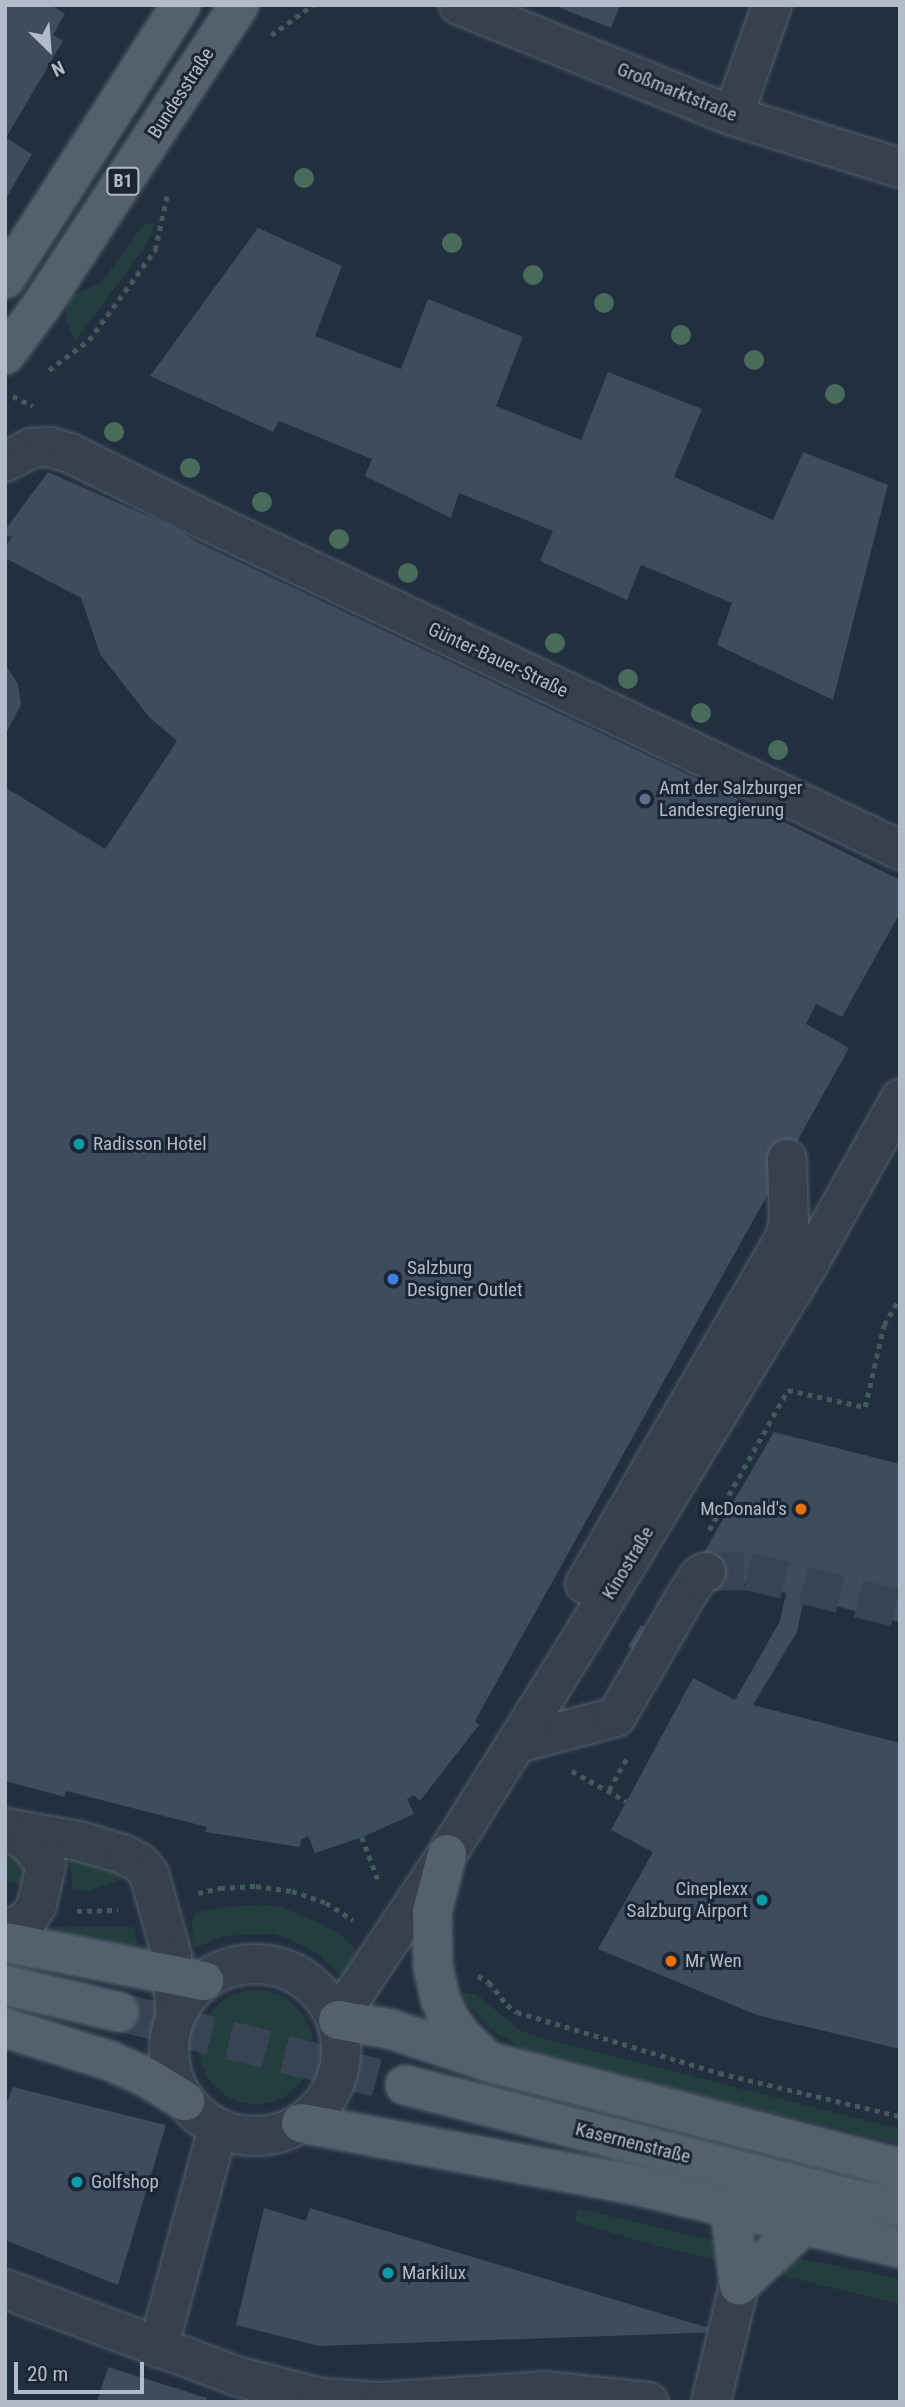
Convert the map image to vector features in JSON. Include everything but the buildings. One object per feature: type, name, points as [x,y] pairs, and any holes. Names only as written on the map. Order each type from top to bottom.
[{"type":"main road","name":"B1","points":[[5,279],[181,5]]},
{"type":"main road","name":"Bundesstraße","points":[[11,370],[42,305],[239,5]]},
{"type":"main road","points":[[447,1854],[432,1912],[433,1966],[440,1998],[448,2016],[459,2033],[489,2062]]},
{"type":"main road","points":[[5,1942],[188,1977]]},
{"type":"main road","points":[[5,1985],[119,2012]]},
{"type":"main road","points":[[337,2016],[390,2029],[489,2062],[900,2168]]},
{"type":"main road","points":[[5,2028],[108,2060],[148,2078],[185,2101]]},
{"type":"main road","name":"Kasernenstraße","points":[[405,2085],[860,2201],[900,2207]]},
{"type":"main road","points":[[301,2123],[635,2185],[900,2248]]},
{"type":"main road","name":"Kasernenstraße","points":[[860,2201],[900,2217]]},
{"type":"main road","points":[[730,2207],[739,2285]]},
{"type":"main road","points":[[739,2285],[804,2225]]},
{"type":"street","name":"Großmarktstraße","points":[[459,5],[733,116],[900,168]]},
{"type":"street","points":[[733,116],[772,5]]},
{"type":"street","name":"Günter-Bauer-Straße","points":[[5,462],[31,448],[50,447],[99,466],[223,529],[900,850]]},
{"type":"street","name":"Kinostraße","points":[[337,2016],[447,1854],[538,1709],[805,1270],[900,1098]]},
{"type":"street","points":[[538,1709],[568,1613],[784,1240],[789,1223],[780,1172]]},
{"type":"street","points":[[517,1743],[616,1717],[703,1574]]},
{"type":"street","points":[[5,1829],[27,1841],[46,1866],[37,1905],[27,1920],[5,1932]]},
{"type":"street","points":[[5,1829],[79,1841],[123,1854],[140,1863],[149,1874],[172,1956],[188,1977],[187,1996],[175,2015],[169,2037],[169,2060],[174,2082],[199,2117],[218,2128],[245,2136],[274,2134],[301,2123],[319,2108],[332,2088],[340,2066],[337,2016],[326,1996],[289,1971],[268,1965],[245,1964],[188,1977]]},
{"type":"street","points":[[158,2348],[218,2128]]},
{"type":"street","points":[[711,2402],[739,2285]]},
{"type":"street","points":[[5,2289],[239,2377],[320,2398],[380,2402],[544,2391],[648,2402]]},
{"type":"path","points":[[262,42],[313,5]]},
{"type":"path","points":[[38,374],[58,365],[89,340],[155,250],[169,189]]},
{"type":"path","points":[[9,394],[11,370]]},
{"type":"path","points":[[703,1574],[694,1557],[788,1390],[865,1407],[884,1325],[900,1297]]},
{"type":"path","points":[[609,1790],[628,1755]]},
{"type":"path","points":[[362,1837],[381,1888]]},
{"type":"path","points":[[355,1921],[363,1910]]},
{"type":"green space","points":[[155,223],[146,246],[75,341],[67,323],[65,299],[101,283],[144,224]]},
{"type":"green space","points":[[5,1851],[23,1864],[28,1875],[27,1883],[20,1885],[5,1882]]},
{"type":"green space","points":[[69,1858],[104,1863],[123,1879],[89,1891],[73,1890]]},
{"type":"green space","points":[[221,1907],[282,1907],[322,1924],[343,1937],[363,1957],[344,1979],[319,1955],[288,1938],[272,1934],[224,1936],[197,1947],[193,1946],[192,1920],[196,1913]]},
{"type":"green space","points":[[55,1927],[132,1927],[135,1929],[137,1946],[135,1949],[55,1935]]},
{"type":"green space","points":[[256,1990],[278,1994],[296,2007],[309,2025],[313,2047],[309,2069],[296,2087],[278,2100],[256,2104],[234,2100],[216,2087],[203,2069],[199,2047],[203,2025],[216,2007],[234,1994]]},
{"type":"green space","points":[[462,1993],[476,1994],[521,2031],[900,2129],[900,2144],[534,2055],[490,2029],[468,2005]]},
{"type":"green space","points":[[577,2208],[689,2235],[900,2279],[900,2304],[654,2245],[575,2222]]},
{"type":"tunnel","points":[[706,1572],[748,1571],[900,1609]]},
{"type":"tunnel","points":[[119,2012],[405,2085]]},
{"type":"place","name":"Amt der Salzburger Landesregierung","points":[[645,799]]},
{"type":"place","name":"Radisson Hotel","points":[[79,1144]]},
{"type":"place","name":"Salzburg Designer Outlet","points":[[393,1279]]},
{"type":"place","name":"McDonald's","points":[[801,1509]]},
{"type":"place","name":"Cineplexx Salzburg Airport","points":[[762,1900]]},
{"type":"place","name":"Mr Wen","points":[[671,1961]]},
{"type":"place","name":"Golfshop","points":[[77,2182]]},
{"type":"place","name":"Markilux","points":[[388,2273]]}]
